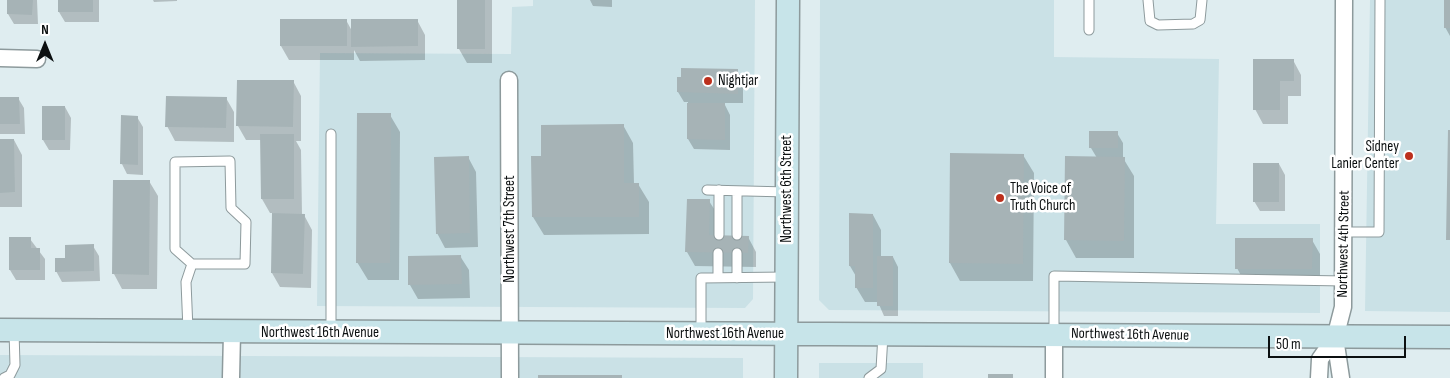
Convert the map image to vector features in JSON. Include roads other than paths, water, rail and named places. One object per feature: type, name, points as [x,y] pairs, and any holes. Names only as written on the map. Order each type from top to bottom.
[{"type":"street","name":"Northwest 6th Street","points":[[786,378],[788,0]]},
{"type":"street","name":"Northwest 4th Street","points":[[1319,378],[1320,359],[1334,338],[1343,306],[1344,0]]},
{"type":"street","points":[[0,58],[37,59]]},
{"type":"street","name":"Northwest 7th Street","points":[[509,80],[510,378]]},
{"type":"street","name":"Northwest 16th Avenue","points":[[7,331],[331,334],[510,332],[786,335],[1054,334],[1334,338],[1450,337]]},
{"type":"street","points":[[231,378],[232,333]]},
{"type":"street","points":[[1054,334],[1054,378]]},
{"type":"street","name":"Northwest 4th Street","points":[[1334,338],[1341,378]]},
{"type":"lane","points":[[1089,0],[1089,30]]},
{"type":"lane","points":[[1148,0],[1150,21],[1158,25],[1193,24],[1200,20],[1202,0]]},
{"type":"lane","points":[[1344,232],[1379,232],[1380,0]]},
{"type":"lane","points":[[331,134],[331,334]]},
{"type":"lane","points":[[230,161],[231,208],[246,222],[245,264],[192,264],[175,250],[175,162],[230,161]]},
{"type":"lane","points":[[707,190],[787,192]]},
{"type":"lane","points":[[719,190],[719,235]]},
{"type":"lane","points":[[737,191],[737,236]]},
{"type":"lane","points":[[718,252],[718,278]]},
{"type":"lane","points":[[737,253],[737,278]]},
{"type":"lane","points":[[188,332],[186,282],[192,264]]},
{"type":"lane","points":[[1054,334],[1054,276],[1344,281]]},
{"type":"lane","points":[[702,334],[701,278],[786,277]]},
{"type":"lane","points":[[4,378],[10,375],[14,365],[7,331]]},
{"type":"lane","points":[[869,378],[881,369],[883,335]]},
{"type":"place","name":"Nightjar","points":[[708,81]]},
{"type":"place","name":"Sidney Lanier Center","points":[[1409,156]]},
{"type":"place","name":"The Voice of Truth Church","points":[[1000,198]]}]
